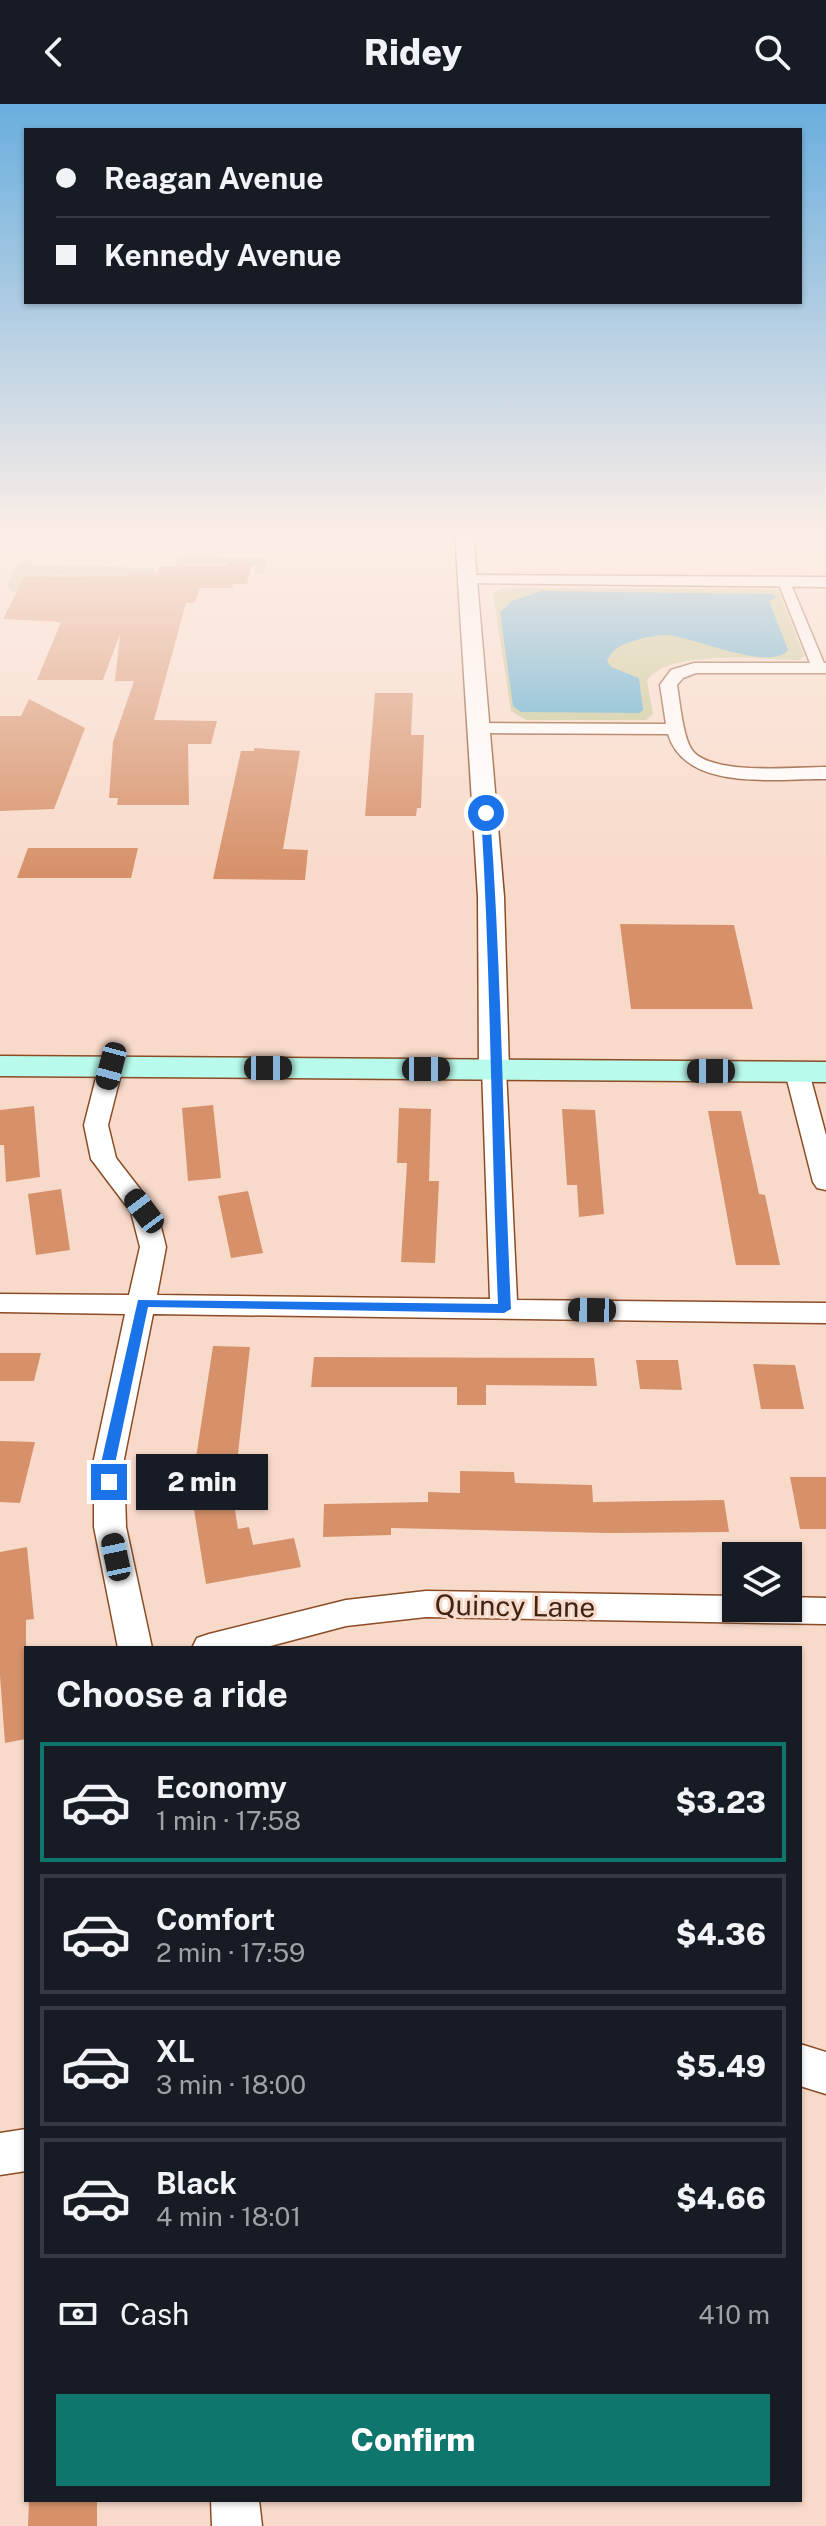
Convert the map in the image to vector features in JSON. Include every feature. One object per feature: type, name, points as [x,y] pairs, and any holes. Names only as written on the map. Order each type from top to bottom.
[{"type":"main road","points":[[0,1066],[812,1072]]},
{"type":"street","points":[[471,646],[480,728],[491,897],[494,1069],[504,1309]]},
{"type":"street","points":[[812,646],[822,668],[694,668],[671,678],[668,685],[686,756],[693,761],[714,769],[744,772],[826,773]]},
{"type":"street","points":[[480,728],[678,729]]},
{"type":"street","points":[[111,1066],[96,1125],[104,1159],[144,1211],[153,1247],[109,1459],[110,1527],[135,1646]]},
{"type":"street","points":[[812,1072],[826,1182]]},
{"type":"street","points":[[0,1303],[826,1313]]},
{"type":"street","name":"Quincy Lane","points":[[217,1646],[346,1613],[426,1604],[826,1611]]},
{"type":"street","points":[[802,2066],[826,2073]]},
{"type":"street","points":[[0,2154],[24,2150]]},
{"type":"street","points":[[235,2502],[237,2526]]},
{"type":"green space","points":[[501,646],[800,646],[804,656],[799,660],[717,658],[674,664],[658,671],[647,681],[653,714],[646,720],[526,720],[511,711]]},
{"type":"water","points":[[505,646],[621,646],[607,661],[611,667],[639,678],[643,710],[639,713],[521,712],[513,706]]},
{"type":"water","points":[[710,646],[786,646],[788,650],[779,656],[766,657]]},
{"type":"building","points":[[51,646],[116,646],[103,680],[37,680]]},
{"type":"building","points":[[119,646],[174,646],[154,720],[217,721],[211,744],[188,744],[189,805],[117,805],[118,798],[109,798],[113,742],[134,681],[115,681]]},
{"type":"building","points":[[375,693],[413,693],[411,735],[424,735],[421,808],[417,808],[416,816],[365,816]]},
{"type":"building","points":[[29,699],[85,728],[54,809],[0,811],[0,716],[21,716]]},
{"type":"building","points":[[254,748],[300,751],[283,849],[308,850],[305,880],[213,879],[241,751],[254,751]]},
{"type":"building","points":[[28,848],[138,848],[131,878],[17,878]]},
{"type":"building","points":[[620,924],[734,925],[753,1009],[631,1009]]},
{"type":"building","points":[[213,1105],[221,1178],[188,1181],[182,1108]]},
{"type":"building","points":[[34,1106],[40,1177],[6,1182],[4,1145],[0,1145],[0,1110]]},
{"type":"building","points":[[399,1108],[431,1109],[429,1181],[439,1181],[435,1263],[401,1262],[407,1163],[397,1163]]},
{"type":"building","points":[[562,1109],[595,1110],[604,1214],[579,1217],[577,1185],[567,1185]]},
{"type":"building","points":[[708,1111],[741,1111],[759,1194],[765,1195],[780,1265],[736,1265]]},
{"type":"building","points":[[61,1189],[70,1250],[36,1255],[28,1194]]},
{"type":"building","points":[[248,1191],[263,1253],[231,1258],[218,1196]]},
{"type":"building","points":[[213,1346],[250,1347],[233,1498],[238,1529],[249,1527],[253,1545],[294,1538],[301,1567],[206,1584],[191,1491]]},
{"type":"building","points":[[0,1353],[41,1353],[34,1381],[0,1381]]},
{"type":"building","points":[[314,1357],[594,1358],[597,1386],[486,1385],[486,1405],[457,1405],[457,1387],[311,1387]]},
{"type":"building","points":[[636,1360],[678,1360],[682,1390],[640,1389]]},
{"type":"building","points":[[753,1364],[795,1365],[804,1409],[761,1409]]},
{"type":"building","points":[[0,1441],[35,1442],[20,1503],[0,1502]]},
{"type":"building","points":[[460,1471],[514,1472],[515,1483],[592,1485],[593,1502],[724,1500],[729,1532],[610,1533],[391,1528],[391,1535],[323,1537],[324,1504],[428,1502],[428,1492],[460,1493]]},
{"type":"building","points":[[790,1477],[826,1477],[826,1529],[800,1529]]},
{"type":"building","points":[[27,1547],[34,1619],[26,1620],[24,1739],[5,1743],[0,1676],[0,1552]]},
{"type":"building","points":[[29,2502],[97,2502],[97,2526],[28,2526]]},
{"type":"route","points":[[109,1482],[109,1459],[143,1303],[504,1309],[495,1093],[492,907],[486,813]]}]
